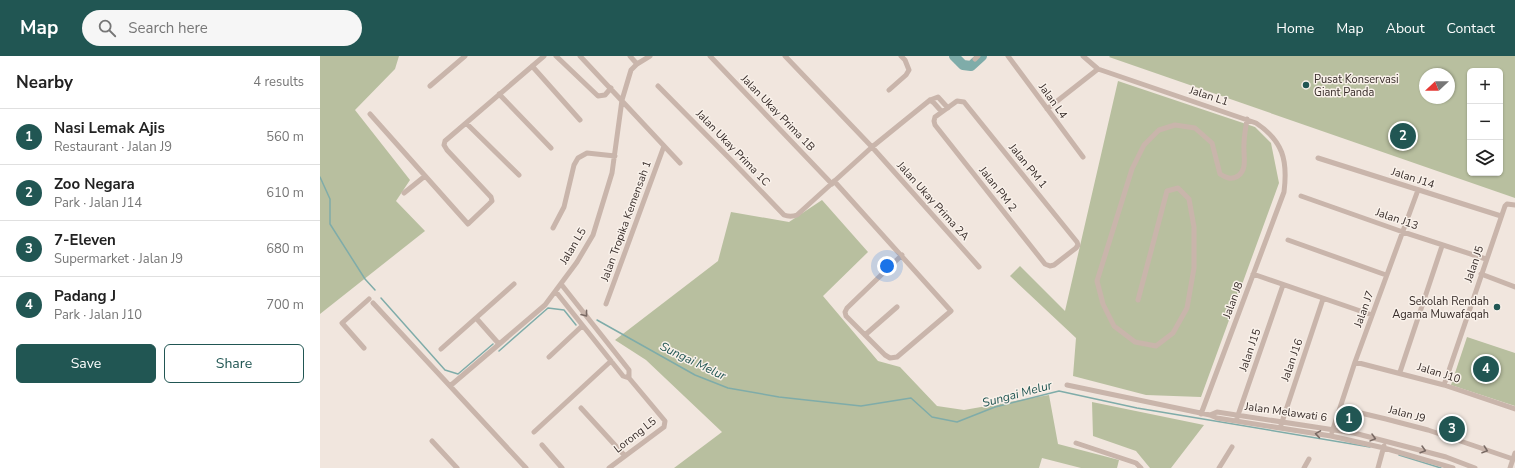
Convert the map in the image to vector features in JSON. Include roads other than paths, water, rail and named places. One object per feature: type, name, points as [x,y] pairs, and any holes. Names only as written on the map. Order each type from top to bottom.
[{"type":"street","points":[[430,86],[465,56]]},
{"type":"street","points":[[370,114],[468,224],[492,201],[488,193],[445,147],[445,141],[544,56]]},
{"type":"street","points":[[556,56],[598,96],[605,95],[611,88]]},
{"type":"street","points":[[580,56],[680,163]]},
{"type":"street","points":[[630,56],[637,64]]},
{"type":"street","name":"Jalan L5","points":[[450,386],[545,306],[577,262],[593,235],[607,192],[615,156],[622,100],[631,70],[637,64],[650,56]]},
{"type":"street","name":"Jalan Ukay Prima 1B","points":[[710,56],[902,255],[951,311],[897,357],[890,358],[885,355],[865,335]]},
{"type":"street","name":"Jalan Ukay Prima 2A","points":[[785,56],[872,147],[979,267]]},
{"type":"street","points":[[889,90],[906,75],[909,70],[905,60],[901,56]]},
{"type":"street","name":"Jalan L4","points":[[1008,56],[1083,157]]},
{"type":"street","name":"Jalan L1","points":[[1083,56],[1098,69],[1247,119],[1267,130],[1278,144],[1284,159],[1286,175],[1284,192]]},
{"type":"street","points":[[532,66],[580,120]]},
{"type":"street","points":[[1047,109],[1098,69]]},
{"type":"street","name":"Jalan Ukay Prima 1C","points":[[658,86],[784,215],[791,217],[797,215],[833,182]]},
{"type":"street","points":[[499,94],[551,148]]},
{"type":"street","points":[[833,182],[872,147],[930,100],[938,97],[948,108],[942,112],[930,100]]},
{"type":"street","name":"Jalan PM 1","points":[[948,108],[960,100],[964,102],[1077,242],[1078,245],[1054,265],[1050,266]]},
{"type":"street","name":"Jalan PM 2","points":[[942,112],[935,117],[934,122],[1046,264],[1050,266]]},
{"type":"street","points":[[1138,300],[1167,191],[1178,188],[1189,199],[1194,227],[1194,268],[1186,308],[1173,333],[1156,346],[1135,342],[1114,326],[1103,304],[1097,281],[1132,169],[1144,145],[1159,130],[1175,125],[1195,128],[1212,143],[1220,174],[1227,178],[1235,178],[1241,174],[1244,168],[1244,144],[1247,119]]},
{"type":"street","points":[[466,122],[519,175]]},
{"type":"street","name":"Jalan Tropika Kemensah 1","points":[[606,304],[664,146]]},
{"type":"street","points":[[553,228],[564,207],[574,165],[578,158],[587,154],[615,156]]},
{"type":"street","name":"Jalan J14","points":[[1318,158],[1501,216]]},
{"type":"street","points":[[404,193],[425,176]]},
{"type":"street","name":"Jalan J7","points":[[1331,436],[1355,362],[1418,190]]},
{"type":"street","name":"Jalan J8","points":[[1201,414],[1284,192]]},
{"type":"street","name":"Jalan J13","points":[[1301,196],[1442,246],[1486,259]]},
{"type":"street","name":"Jalan J5","points":[[1444,385],[1501,216],[1507,204],[1515,205]]},
{"type":"street","points":[[1288,240],[1386,275]]},
{"type":"street","points":[[1400,372],[1442,246]]},
{"type":"street","points":[[897,307],[865,335],[846,316],[845,312],[847,308],[902,255]]},
{"type":"street","points":[[1253,274],[1372,315]]},
{"type":"street","points":[[1481,274],[1515,287]]},
{"type":"street","points":[[441,349],[514,284]]},
{"type":"street","name":"Lorong L5","points":[[561,284],[629,370],[629,378]]},
{"type":"street","name":"Jalan J15","points":[[1235,422],[1283,285]]},
{"type":"street","name":"Lorong L5","points":[[556,292],[623,376],[629,378],[663,418],[665,424],[664,427],[609,468]]},
{"type":"street","name":"Jalan J16","points":[[1281,425],[1323,299]]},
{"type":"street","points":[[364,348],[342,323],[371,301],[526,468]]},
{"type":"street","points":[[476,318],[499,344]]},
{"type":"street","points":[[549,357],[582,326]]},
{"type":"street","points":[[534,432],[611,361]]},
{"type":"street","name":"Jalan J10","points":[[1355,362],[1400,372],[1515,409]]},
{"type":"street","name":"Jalan Melawati 6","points":[[1067,385],[1210,415],[1235,422],[1333,429],[1354,433],[1401,444],[1446,457],[1475,468]]},
{"type":"street","points":[[581,408],[624,456]]},
{"type":"street","name":"Jalan J9","points":[[1340,408],[1386,418],[1428,430],[1513,459]]},
{"type":"street","name":"Jalan Melawati 6","points":[[1210,415],[1217,412],[1281,425],[1384,448],[1453,468]]},
{"type":"street","points":[[432,441],[457,468]]},
{"type":"street","points":[[1378,468],[1386,441]]},
{"type":"street","points":[[1076,443],[1136,463],[1141,468]]},
{"type":"street","points":[[542,445],[562,468]]},
{"type":"street","points":[[1219,468],[1232,447]]},
{"type":"street","points":[[1510,468],[1515,453]]},
{"type":"street","points":[[1304,468],[1309,459]]},
{"type":"waterway","points":[[954,56],[963,65],[971,66],[982,56]]},
{"type":"waterway","name":"Sungai Melur","points":[[320,177],[330,199],[330,224],[365,279],[375,290]]},
{"type":"waterway","name":"Sungai Melur","points":[[381,298],[445,370],[458,374],[493,344]]},
{"type":"waterway","name":"Sungai Melur","points":[[499,351],[548,308],[564,310],[576,325]]},
{"type":"waterway","name":"Sungai Melur","points":[[597,320],[695,375],[728,388],[779,397],[861,406],[911,398],[932,417],[957,422],[995,407],[1059,391],[1137,408],[1370,447]]},
{"type":"waterway","name":"Sungai Melur","points":[[1399,455],[1441,468]]},
{"type":"place","name":"Pusat Konservasi Giant Panda","points":[[1306,85]]},
{"type":"place","name":"Zoo Negara","points":[[1403,136]]},
{"type":"place","name":"Sekolah Rendah Agama Muwafaqah","points":[[1497,307]]},
{"type":"place","name":"Padang J","points":[[1486,369]]},
{"type":"place","name":"Nasi Lemak Ajis","points":[[1349,419]]},
{"type":"place","name":"7-Eleven","points":[[1452,429]]}]
